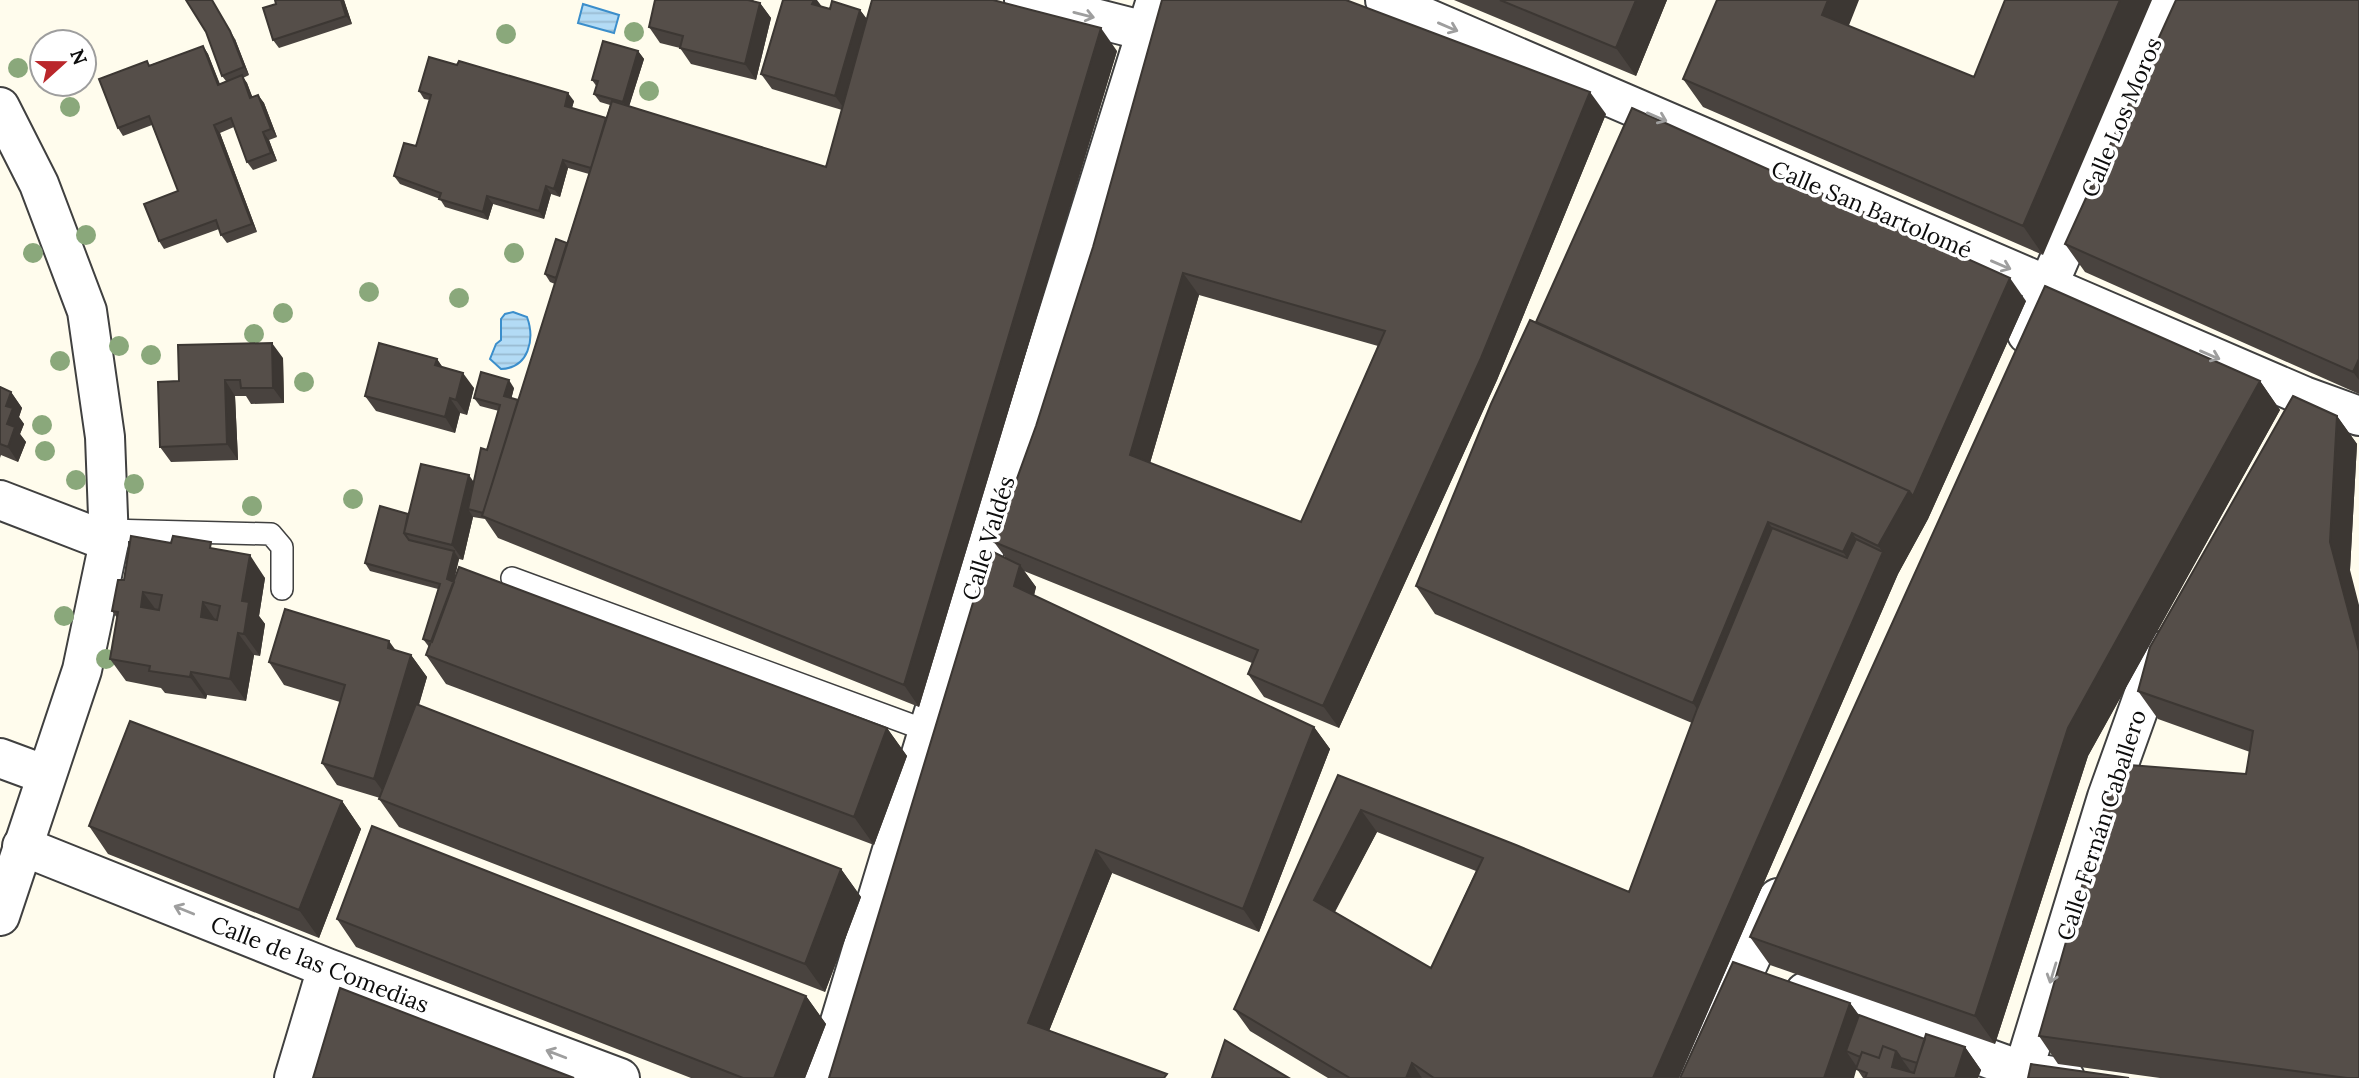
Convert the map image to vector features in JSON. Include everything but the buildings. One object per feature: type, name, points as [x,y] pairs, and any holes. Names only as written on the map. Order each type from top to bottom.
[{"type":"street","points":[[1024,0],[1151,15]]},
{"type":"street","name":"Calle San Bartolomé","points":[[1385,0],[2049,285],[2297,408],[2359,416]]},
{"type":"street","name":"Calle Los Moros","points":[[2015,362],[2172,0]]},
{"type":"street","name":"Calle Valdés","points":[[823,1078],[1151,15]]},
{"type":"street","points":[[0,107],[39,184],[87,311],[105,438],[109,536],[82,670],[0,916]]},
{"type":"street","points":[[0,500],[109,536]]},
{"type":"street","name":"Calle Fernán Caballero","points":[[2022,1074],[2107,797],[2150,677],[2183,616]]},
{"type":"street","points":[[0,758],[46,775]]},
{"type":"street","name":"Calle de las Comedias","points":[[22,846],[327,968],[620,1078]]},
{"type":"street","points":[[1696,1078],[1794,862]]},
{"type":"street","points":[[294,1078],[327,968]]},
{"type":"street","points":[[1745,970],[2022,1074],[2065,1078]]},
{"type":"lane","points":[[109,536],[271,534],[282,547],[282,589]]},
{"type":"lane","points":[[512,578],[928,731]]},
{"type":"water","points":[[583,4],[619,15],[614,33],[578,23]]},
{"type":"water","points":[[513,312],[527,317],[530,343],[524,358],[518,364],[501,369],[490,359],[496,344],[501,340],[501,319],[505,314]]}]
